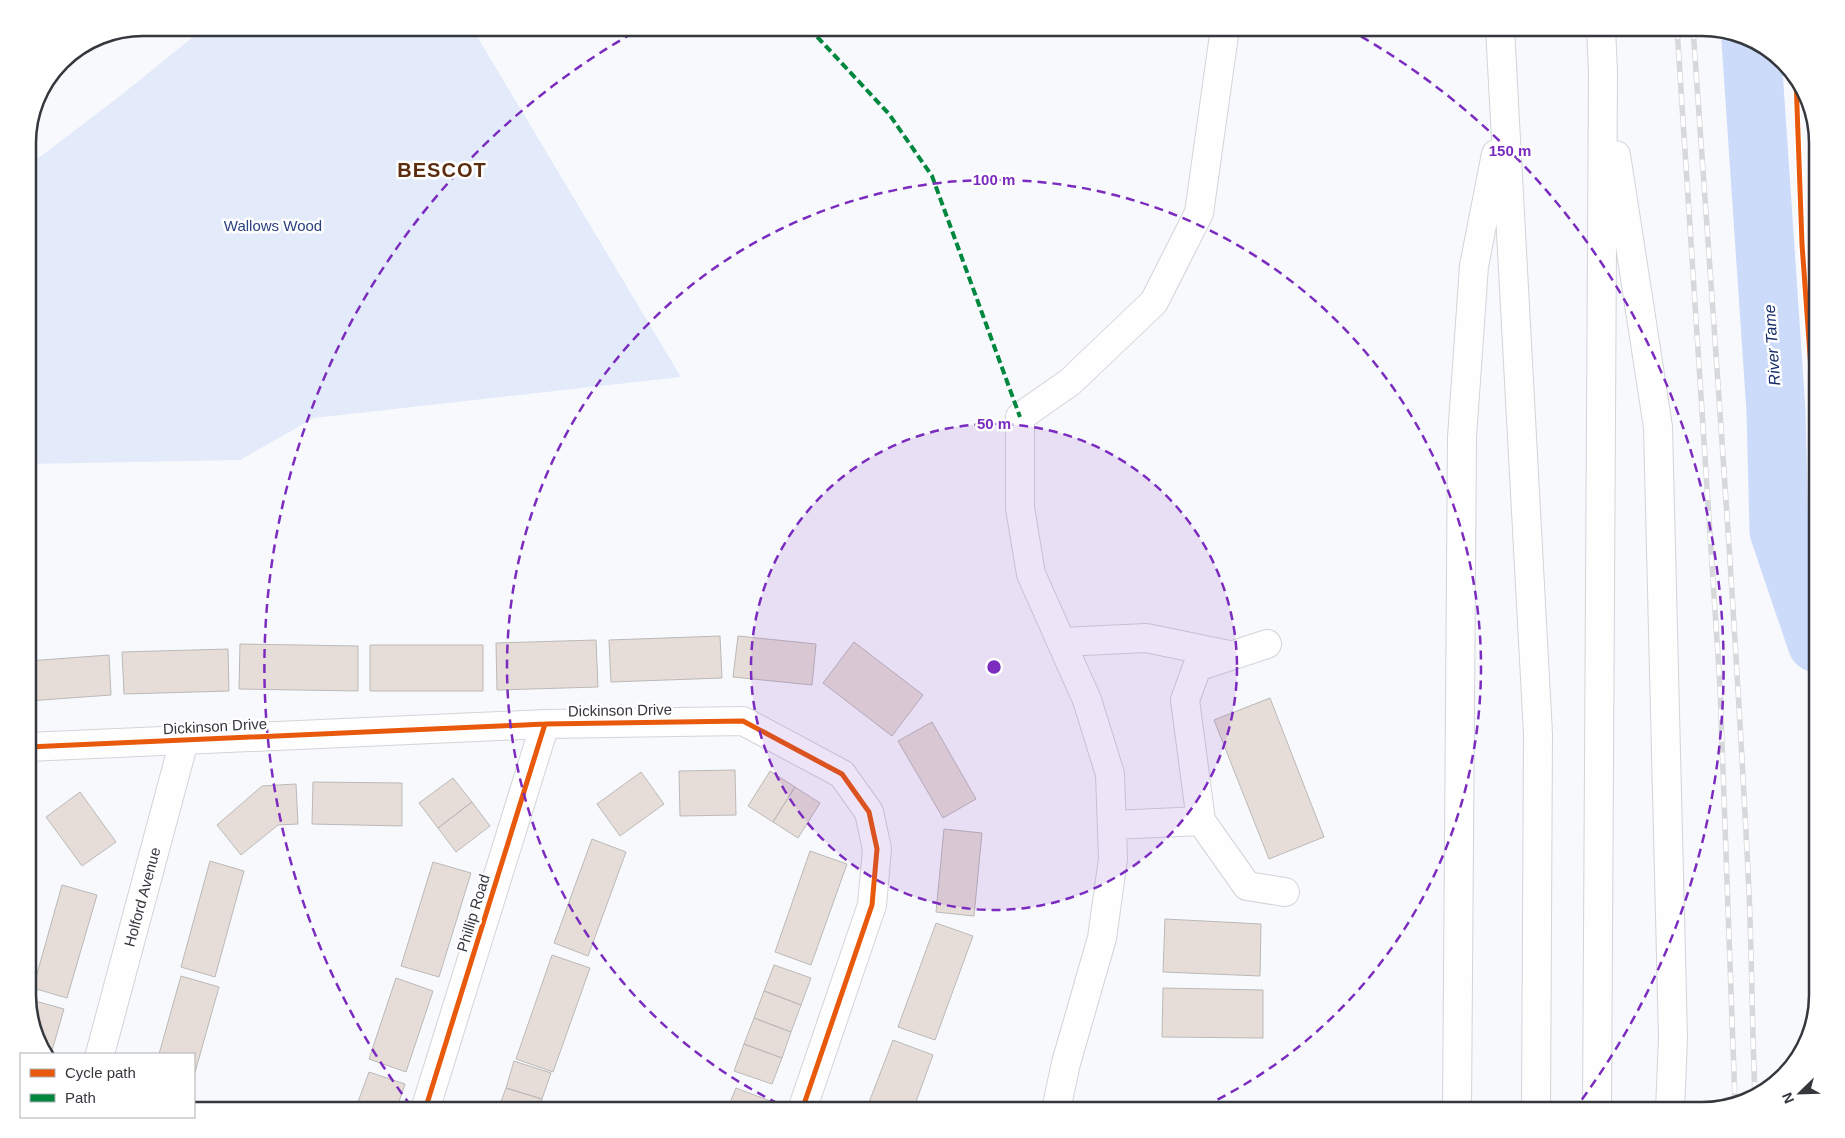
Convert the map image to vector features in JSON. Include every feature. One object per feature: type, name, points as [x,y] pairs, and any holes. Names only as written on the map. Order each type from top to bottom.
[{"type":"main road","points":[[1058,1102],[1066,1063],[1102,938],[1113,859],[1110,774],[1087,700],[1031,574],[1020,508],[1020,417],[1070,382],[1154,302],[1199,213],[1224,36]]},
{"type":"main road","points":[[1500,36],[1538,734],[1536,1102]]},
{"type":"main road","points":[[1598,1102],[1603,72],[1601,36]]},
{"type":"main road","points":[[1603,72],[1658,428],[1673,1038],[1670,1102]]},
{"type":"main road","points":[[1457,1102],[1462,437],[1474,266],[1504,112]]},
{"type":"main road","points":[[1062,642],[1146,638],[1230,655]]},
{"type":"main road","points":[[1267,644],[1197,666],[1185,700],[1200,821],[1247,886],[1285,892]]},
{"type":"main road","name":"Dickinson Drive","points":[[36,747],[545,724],[743,721],[842,774],[869,812],[877,849],[872,905],[805,1102]]},
{"type":"main road","name":"Phillip Road","points":[[427,1102],[545,724]]},
{"type":"main road","name":"Holford Avenue","points":[[100,1053],[184,740]]},
{"type":"main road","points":[[1112,826],[1200,821]]},
{"type":"green space","name":"Wallows Wood","points":[[194,36],[477,36],[681,377],[314,418],[240,460],[36,464],[36,160],[120,96]]},
{"type":"building","points":[[720,636],[722,678],[611,682],[609,640]]},
{"type":"building","points":[[738,636],[816,644],[812,685],[733,677]]},
{"type":"building","points":[[596,640],[598,687],[497,690],[496,643]]},
{"type":"building","points":[[854,642],[923,695],[892,736],[823,683]]},
{"type":"building","points":[[240,644],[358,646],[358,691],[239,689]]},
{"type":"building","points":[[370,645],[483,645],[483,691],[370,691]]},
{"type":"building","points":[[228,649],[229,691],[124,694],[122,652]]},
{"type":"building","points":[[109,655],[111,695],[36,700],[36,660]]},
{"type":"building","points":[[1270,698],[1324,837],[1269,859],[1214,720]]},
{"type":"building","points":[[932,722],[976,799],[943,818],[898,741]]},
{"type":"building","points":[[735,770],[736,815],[680,816],[679,771]]},
{"type":"building","points":[[770,771],[795,787],[773,822],[748,806]]},
{"type":"building","points":[[641,772],[664,804],[620,836],[597,804]]},
{"type":"building","points":[[453,778],[472,802],[438,828],[419,803]]},
{"type":"building","points":[[313,782],[402,783],[402,826],[312,824]]},
{"type":"building","points":[[296,784],[298,824],[278,825],[241,855],[217,825],[262,786]]},
{"type":"building","points":[[795,787],[820,803],[798,838],[773,822]]},
{"type":"building","points":[[80,792],[116,842],[82,866],[46,817]]},
{"type":"building","points":[[472,802],[490,826],[456,852],[438,828]]},
{"type":"building","points":[[944,829],[982,833],[974,916],[936,912]]},
{"type":"building","points":[[592,839],[626,852],[588,956],[554,943]]},
{"type":"building","points":[[810,851],[847,864],[811,965],[775,952]]},
{"type":"building","points":[[210,861],[244,871],[215,977],[181,967]]},
{"type":"building","points":[[433,862],[471,873],[439,977],[401,966]]},
{"type":"building","points":[[62,885],[97,895],[67,998],[36,989],[36,977]]},
{"type":"building","points":[[1165,919],[1261,924],[1260,976],[1163,972]]},
{"type":"building","points":[[936,923],[973,936],[935,1040],[898,1027]]},
{"type":"building","points":[[552,955],[590,968],[553,1072],[516,1059]]},
{"type":"building","points":[[774,965],[811,978],[801,1005],[764,991]]},
{"type":"building","points":[[181,976],[219,987],[195,1072],[195,1053],[159,1053]]},
{"type":"building","points":[[396,978],[433,991],[406,1072],[369,1059]]},
{"type":"building","points":[[1163,988],[1263,990],[1263,1038],[1162,1037]]},
{"type":"building","points":[[764,991],[801,1005],[791,1032],[754,1018]]},
{"type":"building","points":[[36,1001],[64,1009],[52,1050],[44,1036]]},
{"type":"building","points":[[754,1018],[791,1032],[782,1058],[744,1044]]},
{"type":"building","points":[[893,1040],[933,1055],[916,1102],[869,1102]]},
{"type":"building","points":[[744,1044],[782,1058],[772,1084],[734,1071]]},
{"type":"building","points":[[514,1061],[551,1073],[542,1099],[506,1088]]},
{"type":"building","points":[[369,1072],[405,1084],[399,1102],[358,1102]]},
{"type":"building","points":[[506,1088],[542,1099],[541,1102],[501,1102]]},
{"type":"building","points":[[736,1088],[770,1101],[770,1102],[730,1102]]},
{"type":"waterway","name":"River Tame","points":[[1752,49],[1776,411],[1779,531],[1809,619]]},
{"type":"railway","points":[[1678,36],[1720,687],[1735,1097]]},
{"type":"railway","points":[[1694,36],[1737,676],[1749,892],[1755,1087]]},
{"type":"marked path","points":[[816,36],[889,114],[932,176],[1020,417]]},
{"type":"cycle path","points":[[1797,94],[1802,244],[1809,341]]},
{"type":"cycle path","points":[[36,747],[545,724],[743,721],[842,774],[869,812],[877,849],[872,905],[805,1102]]},
{"type":"cycle path","points":[[427,1102],[545,724]]},
{"type":"district","name":"BESCOT","points":[[442,170]]}]
